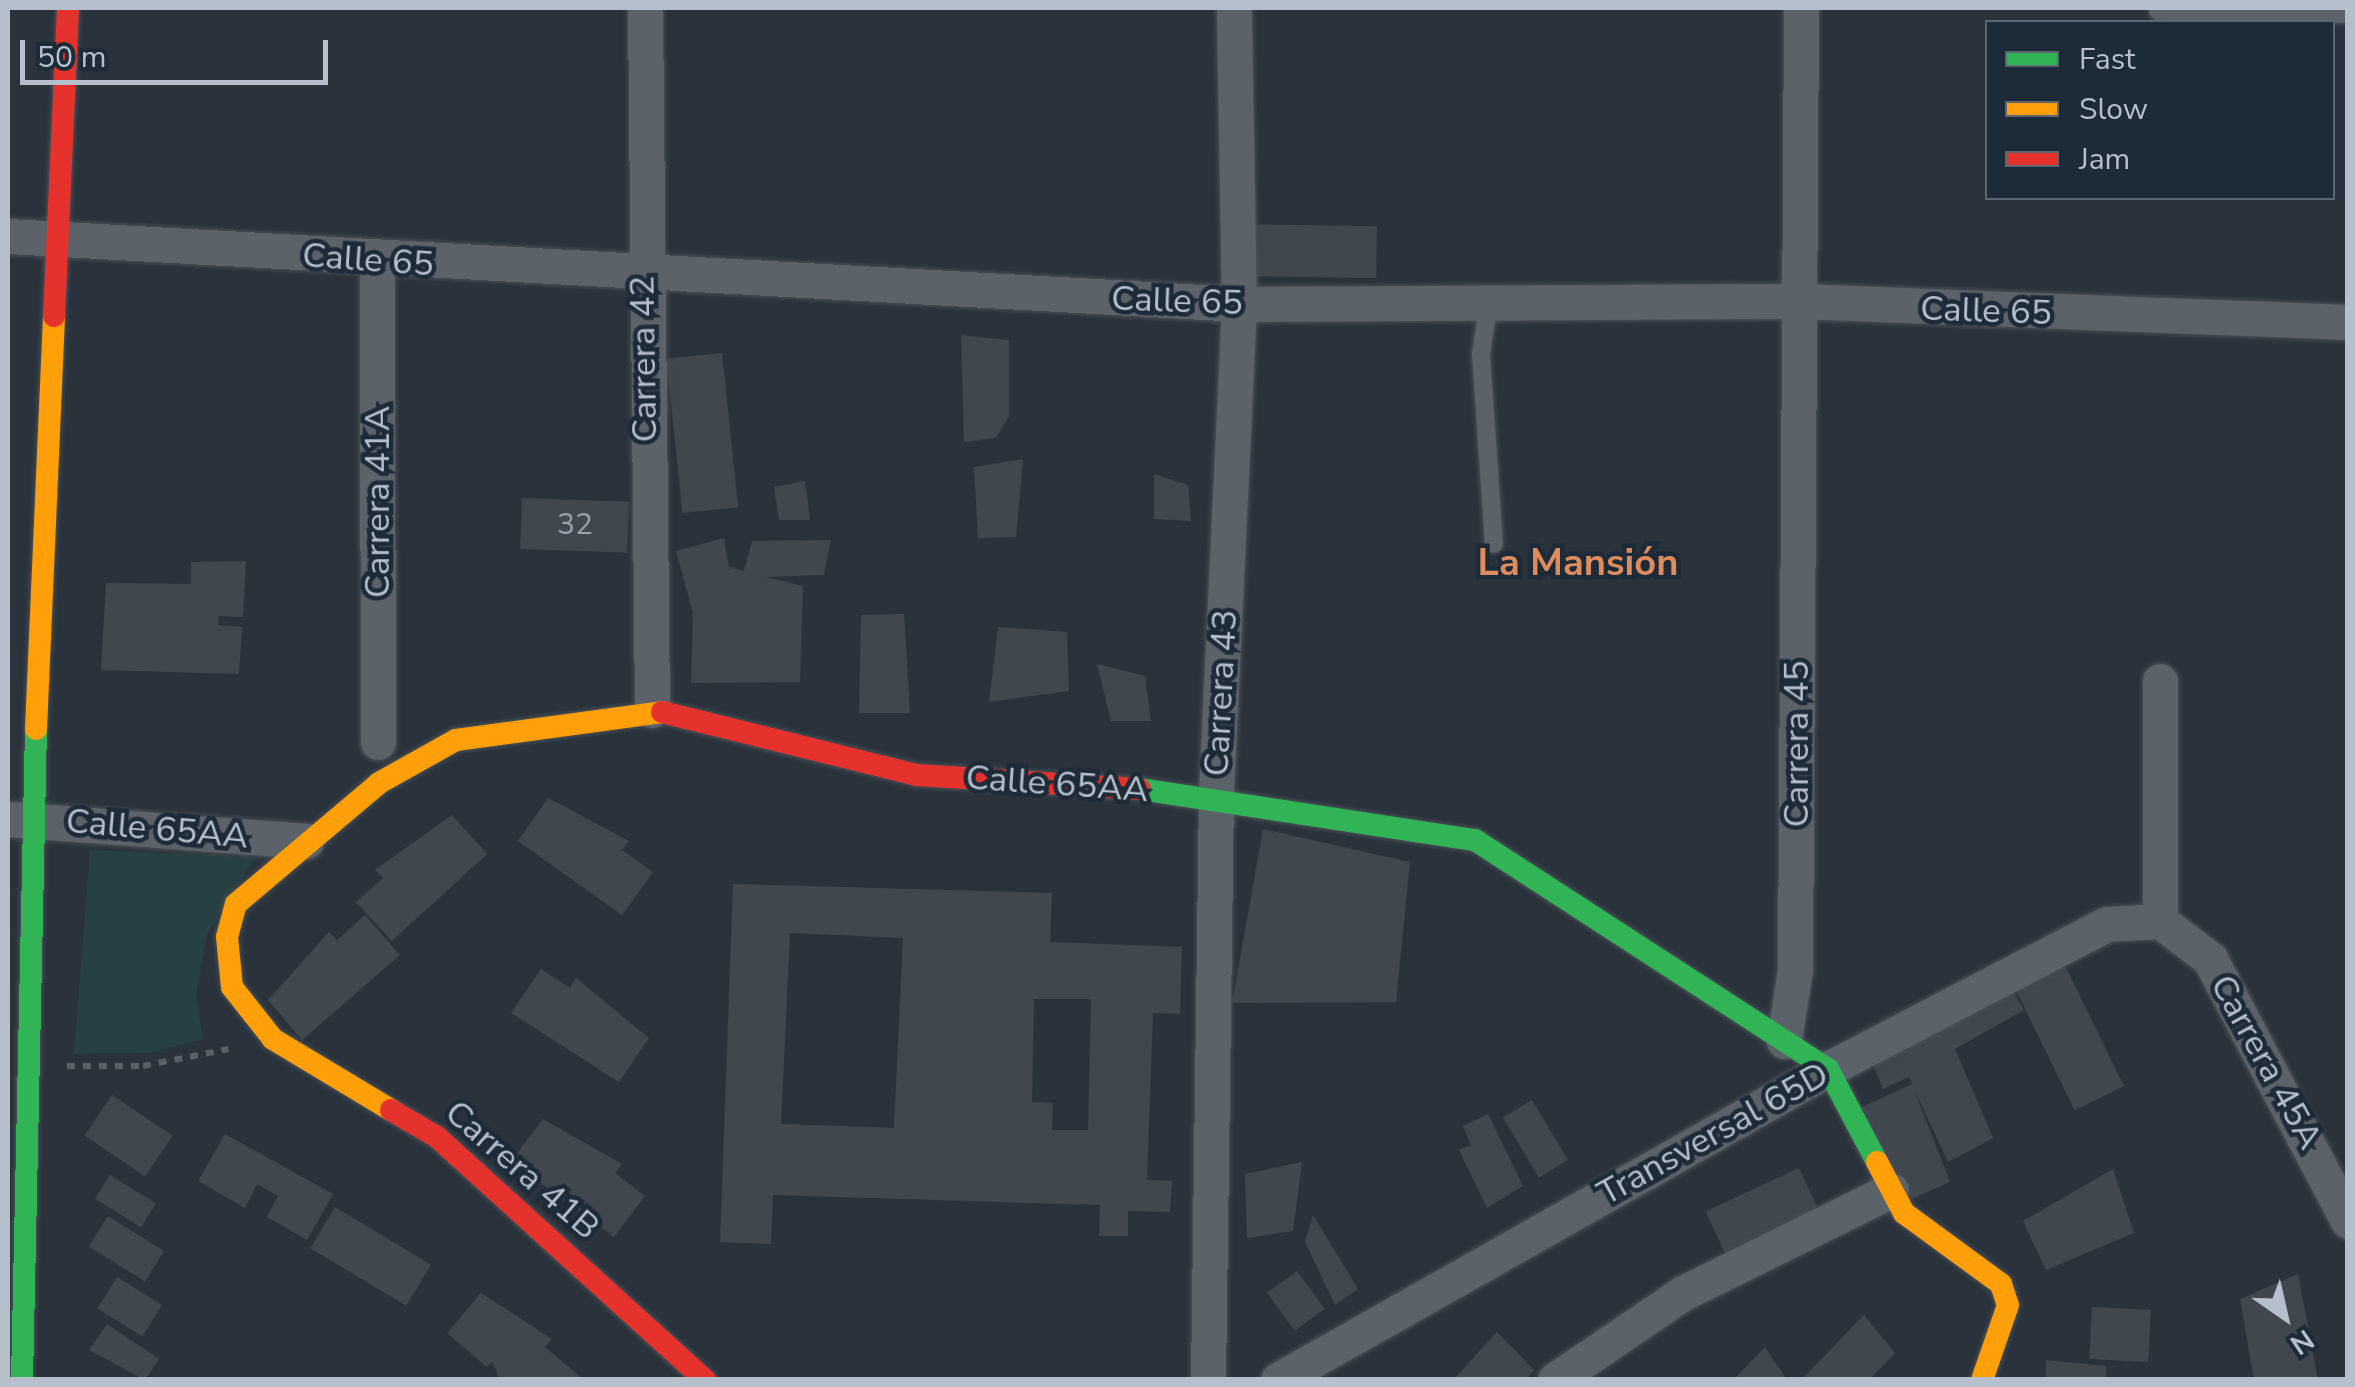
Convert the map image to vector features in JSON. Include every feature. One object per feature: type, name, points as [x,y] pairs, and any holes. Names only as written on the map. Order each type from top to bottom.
[{"type":"street","points":[[22,1380],[15,1310],[28,1066],[20,819],[68,8]]},
{"type":"street","name":"Carrera 42","points":[[646,8],[642,275],[652,710]]},
{"type":"street","name":"Carrera 43","points":[[1208,1380],[1216,793],[1239,304],[1234,8]]},
{"type":"street","name":"Carrera 45","points":[[1784,1041],[1795,968],[1800,8]]},
{"type":"street","name":"Calle 65","points":[[8,236],[377,262],[1239,304],[1800,301],[2348,322]]},
{"type":"street","name":"Carrera 41A","points":[[377,262],[378,742]]},
{"type":"street","points":[[2160,681],[2160,920]]},
{"type":"street","name":"Calle 65AA","points":[[274,1039],[232,987],[227,937],[236,904],[306,841],[378,783],[456,740],[652,710],[916,775],[1216,793],[1475,840],[1784,1041]]},
{"type":"street","name":"Calle 65AA","points":[[20,819],[306,841]]},
{"type":"street","name":"Transversal 65D","points":[[1278,1380],[1828,1069],[2107,924],[2160,920]]},
{"type":"street","name":"Carrera 45A","points":[[2160,920],[2210,959],[2341,1180],[2348,1221]]},
{"type":"street","name":"Carrera 41B","points":[[274,1039],[438,1137],[705,1380]]},
{"type":"street","points":[[1784,1041],[1828,1069],[1904,1213],[2002,1284],[2008,1305],[1982,1380]]},
{"type":"street","points":[[1556,1380],[1683,1293],[1891,1190]]},
{"type":"lane","points":[[2158,10],[2348,14]]},
{"type":"lane","points":[[1489,302],[1481,354],[1494,544]]},
{"type":"path","points":[[28,1066],[144,1066],[274,1039]]},
{"type":"green space","points":[[90,850],[256,857],[207,935],[196,994],[203,1039],[150,1053],[74,1054]]},
{"type":"building","points":[[1248,224],[1377,226],[1376,278],[1247,276]]},
{"type":"building","points":[[961,335],[1009,340],[1009,416],[996,438],[964,442]]},
{"type":"building","points":[[722,353],[738,507],[683,513],[666,359]]},
{"type":"building","points":[[1023,459],[1016,537],[978,538],[974,467]]},
{"type":"building","points":[[1154,474],[1188,485],[1191,521],[1154,519]]},
{"type":"building","points":[[805,481],[810,520],[779,520],[774,487]]},
{"type":"building","points":[[522,498],[629,502],[627,553],[520,549]]},
{"type":"building","points":[[724,538],[729,567],[744,571],[752,541],[831,540],[824,575],[766,577],[803,586],[800,682],[691,683],[693,613],[676,551]]},
{"type":"building","points":[[246,561],[243,617],[219,616],[218,625],[242,627],[239,674],[101,670],[106,583],[191,584],[191,562]]},
{"type":"building","points":[[904,614],[910,713],[859,713],[861,615]]},
{"type":"building","points":[[998,627],[1067,632],[1069,691],[989,702]]},
{"type":"building","points":[[1097,664],[1145,676],[1151,721],[1111,721]]},
{"type":"building","points":[[548,798],[629,841],[622,850],[653,872],[622,915],[518,841]]},
{"type":"building","points":[[452,815],[487,854],[392,941],[356,902],[383,878],[375,870]]},
{"type":"building","points":[[1263,829],[1410,862],[1396,1002],[1232,1003]]},
{"type":"building","points":[[733,884],[1052,893],[1050,942],[1182,947],[1180,1014],[1153,1013],[1147,1180],[1172,1181],[1170,1212],[1128,1211],[1128,1236],[1099,1236],[1100,1205],[773,1195],[771,1244],[720,1242]],"holes":[[[790,933],[903,938],[894,1128],[781,1124]],[[1034,999],[1091,999],[1088,1130],[1052,1130],[1053,1103],[1032,1102]]]},
{"type":"building","points":[[365,915],[400,955],[302,1040],[268,1000],[329,932],[337,940]]},
{"type":"building","points":[[2060,955],[2124,1086],[2075,1110],[2011,979]]},
{"type":"building","points":[[541,969],[570,988],[576,978],[649,1038],[619,1082],[511,1013]]},
{"type":"building","points":[[2009,984],[2024,1010],[1955,1049],[1993,1138],[1948,1162],[1914,1089],[1950,1182],[1905,1202],[1862,1107],[1912,1084],[1909,1077],[1883,1089],[1870,1057]]},
{"type":"building","points":[[112,1095],[173,1136],[145,1176],[85,1136]]},
{"type":"building","points":[[1532,1100],[1568,1160],[1539,1178],[1503,1118]]},
{"type":"building","points":[[1488,1114],[1523,1186],[1487,1208],[1459,1150],[1471,1145],[1463,1126]]},
{"type":"building","points":[[543,1119],[622,1164],[615,1173],[645,1196],[614,1237],[511,1161]]},
{"type":"building","points":[[225,1134],[333,1194],[307,1240],[267,1217],[278,1196],[257,1184],[245,1208],[198,1181]]},
{"type":"building","points":[[1302,1162],[1293,1231],[1247,1238],[1245,1174]]},
{"type":"building","points":[[1799,1168],[1823,1219],[1729,1262],[1706,1212]]},
{"type":"building","points":[[2113,1169],[2134,1233],[2046,1270],[2023,1221]]},
{"type":"building","points":[[110,1175],[156,1204],[141,1227],[95,1199]]},
{"type":"building","points":[[335,1207],[431,1265],[406,1306],[310,1248]]},
{"type":"building","points":[[1313,1215],[1358,1289],[1335,1305],[1305,1242]]},
{"type":"building","points":[[108,1216],[164,1251],[145,1282],[89,1247]]},
{"type":"building","points":[[1297,1271],[1325,1309],[1295,1331],[1267,1293]]},
{"type":"building","points":[[2298,1274],[2318,1380],[2254,1380],[2240,1299]]},
{"type":"building","points":[[117,1277],[162,1305],[142,1336],[97,1308]]},
{"type":"building","points":[[481,1293],[552,1339],[545,1347],[584,1380],[499,1377],[492,1361],[487,1367],[447,1333]]},
{"type":"building","points":[[2092,1307],[2151,1310],[2148,1362],[2089,1359]]},
{"type":"building","points":[[1864,1315],[1895,1353],[1869,1380],[1801,1380]]},
{"type":"building","points":[[107,1324],[159,1359],[145,1380],[89,1350]]},
{"type":"building","points":[[1497,1332],[1534,1370],[1526,1380],[1453,1380]]},
{"type":"building","points":[[1765,1347],[1787,1380],[1733,1380]]},
{"type":"building","points":[[2046,1360],[2106,1366],[2106,1380],[2046,1380]]},
{"type":"traffic: fast","points":[[22,1380],[36,729]]},
{"type":"traffic: fast","points":[[1140,789],[1475,840],[1828,1069],[1877,1162]]},
{"type":"traffic: slow","points":[[36,729],[54,316]]},
{"type":"traffic: slow","points":[[391,1110],[273,1039],[232,987],[227,937],[236,904],[379,783],[456,740],[662,712]]},
{"type":"traffic: slow","points":[[1877,1162],[1904,1213],[2001,1284],[2008,1305],[1982,1380]]},
{"type":"traffic: jam","points":[[54,316],[68,8]]},
{"type":"traffic: jam","points":[[662,712],[916,775],[1140,789]]},
{"type":"traffic: jam","points":[[391,1110],[437,1137],[705,1380]]},
{"type":"district","name":"La Mansión","points":[[1578,563]]}]
